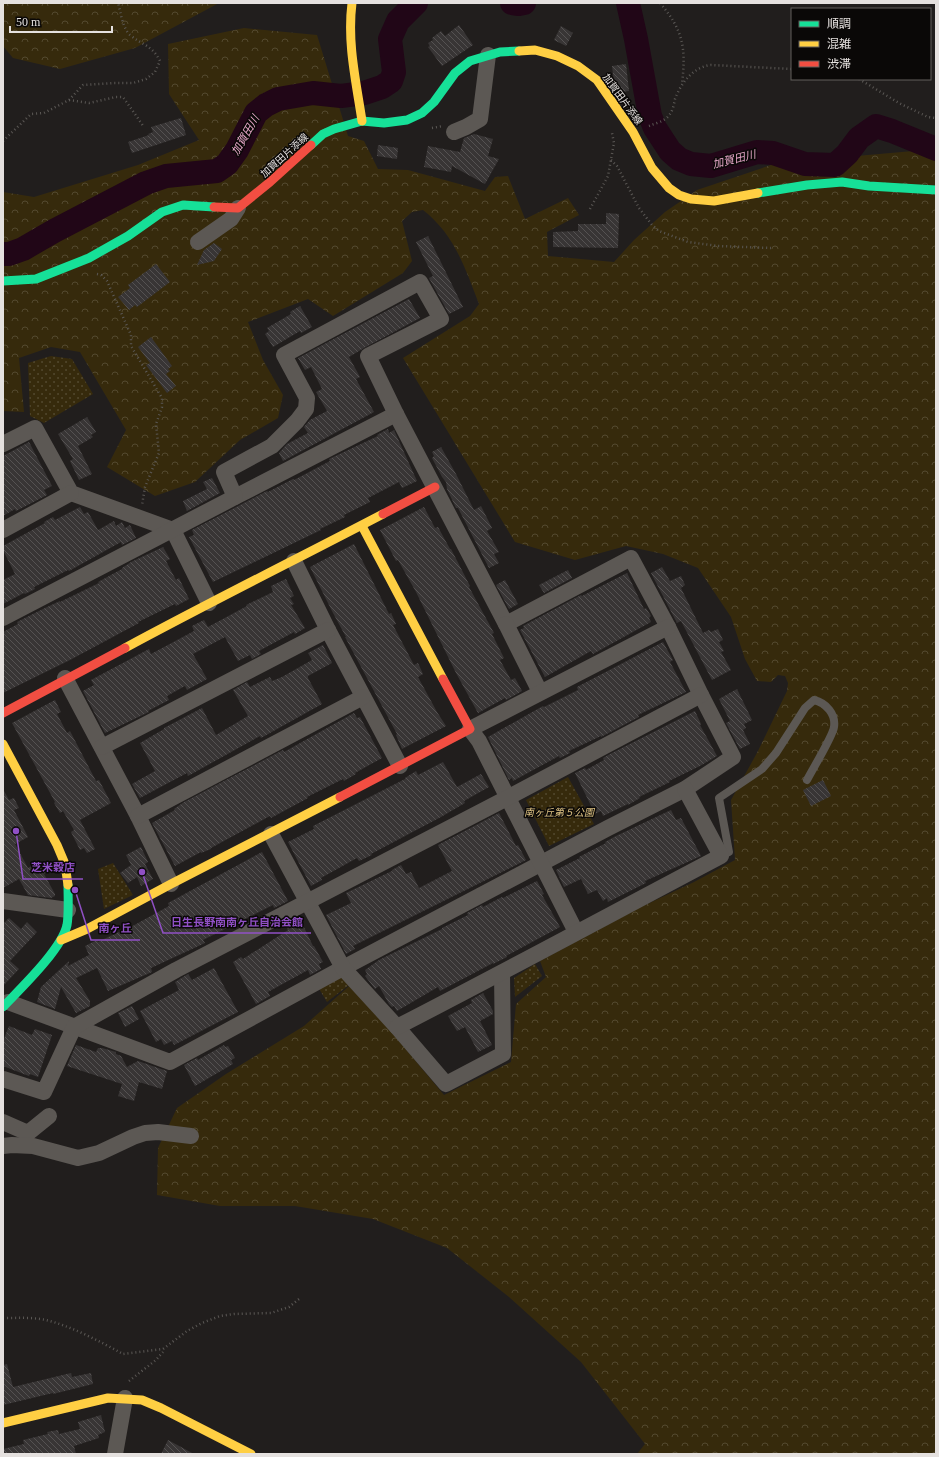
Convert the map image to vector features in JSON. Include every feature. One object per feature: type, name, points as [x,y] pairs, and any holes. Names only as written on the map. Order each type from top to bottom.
[{"type":"street","points":[[352,3],[349,16],[351,49],[361,116]]},
{"type":"street","name":"加賀田片添線","points":[[238,208],[270,182],[323,134],[361,116],[384,124],[407,120],[422,113],[434,102],[455,73],[470,61],[500,52],[535,50],[557,56],[578,66],[597,80],[633,132],[652,168],[668,188],[679,195],[691,199],[714,201],[807,185],[842,182],[869,186],[936,190]]},
{"type":"street","points":[[454,132],[480,119],[488,55]]},
{"type":"street","points":[[3,281],[36,279],[89,258],[128,236],[162,212],[183,205],[238,208],[231,219],[198,242]]},
{"type":"street","points":[[236,496],[224,472],[272,446],[297,421],[306,409],[307,398],[284,355],[420,282],[441,319],[368,356],[396,414],[540,692]]},
{"type":"street","points":[[3,618],[396,414]]},
{"type":"street","points":[[3,444],[35,428],[71,493],[173,530],[209,603]]},
{"type":"street","points":[[3,713],[65,678],[435,487]]},
{"type":"street","points":[[3,530],[71,493]]},
{"type":"street","points":[[362,526],[470,728],[479,740],[576,932]]},
{"type":"street","points":[[3,744],[57,845],[65,864],[68,884],[67,925],[61,940],[41,966],[6,1004],[170,1062],[343,968],[685,789],[733,757],[668,627],[631,558],[506,624]]},
{"type":"street","points":[[294,561],[328,630],[400,766]]},
{"type":"street","points":[[61,940],[87,929],[171,884],[271,834],[470,728],[668,627]]},
{"type":"street","points":[[102,747],[328,630]]},
{"type":"street","points":[[65,678],[138,816],[171,884]]},
{"type":"street","points":[[3,1079],[44,1092],[74,1027],[176,970],[509,797],[701,695]]},
{"type":"street","points":[[138,816],[363,697]]},
{"type":"street","points":[[397,1027],[502,973],[576,932],[721,856],[685,789]]},
{"type":"street","points":[[271,834],[343,968],[397,1027],[446,1084],[503,1054],[502,973]]},
{"type":"street","points":[[3,901],[68,910]]},
{"type":"street","points":[[3,1122],[28,1133],[49,1116]]},
{"type":"street","points":[[6,1142],[33,1146],[78,1158],[99,1153],[145,1133],[158,1132],[190,1136]]},
{"type":"street","points":[[3,1423],[108,1398],[126,1391]]},
{"type":"street","points":[[115,1454],[126,1391]]},
{"type":"street","points":[[126,1391],[250,1454]]},
{"type":"lane","points":[[721,856],[729,852],[719,798],[762,769],[776,753],[805,708],[814,700],[821,702],[829,708],[833,717],[834,727],[806,780]]},
{"type":"path","points":[[3,141],[31,114],[44,113],[69,100],[83,85],[133,83],[146,79],[155,72],[160,61],[156,53],[150,47],[129,34],[122,21],[118,3]]},
{"type":"path","points":[[644,128],[660,122],[670,114],[682,84],[684,66],[683,42],[676,26],[660,3]]},
{"type":"path","points":[[682,84],[704,66],[711,65],[791,69]]},
{"type":"path","points":[[861,80],[899,103],[928,117],[936,118]]},
{"type":"path","points":[[69,100],[89,103],[116,97],[123,97],[144,127]]},
{"type":"path","points":[[590,209],[605,184],[614,143],[611,128]]},
{"type":"path","points":[[611,160],[616,166],[639,208],[652,225],[659,231],[688,242],[718,246],[771,248]]},
{"type":"path","points":[[95,274],[101,275],[107,281],[131,335],[131,346],[162,398],[162,407],[156,424],[159,453],[145,487],[140,518]]},
{"type":"path","points":[[3,1318],[47,1320],[80,1332],[123,1354],[129,1355],[163,1349],[187,1331],[220,1316],[272,1313],[289,1307],[299,1299]]},
{"type":"path","points":[[126,1391],[163,1352]]},
{"type":"green space","points":[[3,3],[219,3],[135,48],[60,69],[13,58],[3,46]]},
{"type":"green space","points":[[244,28],[317,35],[348,136],[364,141],[378,169],[408,170],[485,191],[495,177],[508,176],[525,219],[568,198],[579,215],[547,232],[548,256],[614,262],[634,240],[665,212],[697,190],[777,163],[936,149],[936,1454],[637,1454],[645,1444],[581,1362],[509,1297],[447,1248],[373,1219],[295,1206],[220,1206],[157,1195],[158,1148],[177,1108],[226,1074],[304,1026],[349,986],[388,1028],[444,1095],[511,1062],[516,1004],[546,977],[540,961],[639,908],[694,882],[735,860],[731,800],[758,751],[787,691],[788,683],[785,676],[778,675],[771,682],[757,681],[745,659],[731,617],[698,568],[663,554],[626,546],[575,560],[515,542],[403,358],[470,316],[479,304],[464,265],[451,241],[434,220],[423,210],[412,212],[402,221],[412,261],[403,273],[333,316],[308,299],[248,322],[263,360],[283,395],[278,418],[240,440],[195,482],[155,496],[107,467],[126,430],[80,352],[51,347],[19,358],[24,412],[3,411],[3,192],[34,197],[138,165],[199,140],[169,94],[168,44]]},
{"type":"green space","points":[[51,356],[72,359],[93,394],[44,423],[30,416],[28,363]]},
{"type":"green space","name":"南ヶ丘第５公園","points":[[568,777],[594,824],[549,846],[526,800]]},
{"type":"green space","points":[[113,863],[133,895],[104,909],[98,869]]},
{"type":"green space","points":[[535,964],[542,976],[515,997],[514,978]]},
{"type":"green space","points":[[341,975],[349,985],[327,1002],[318,987]]},
{"type":"building","points":[[459,25],[473,45],[442,66],[428,47],[430,46],[428,43],[441,31],[445,36]]},
{"type":"building","points":[[561,26],[573,33],[566,46],[554,40]]},
{"type":"building","points":[[626,64],[629,91],[621,92],[614,82],[612,66]]},
{"type":"building","points":[[181,118],[186,135],[132,153],[128,142],[149,135],[148,134],[153,132],[151,127]]},
{"type":"building","points":[[474,134],[493,139],[488,156],[499,159],[485,184],[452,166],[451,172],[424,167],[428,146],[460,152],[464,138]]},
{"type":"building","points":[[378,145],[398,148],[397,159],[377,156]]},
{"type":"building","points":[[606,213],[619,214],[618,248],[553,247],[553,232],[578,231],[578,224],[606,224]]},
{"type":"building","points":[[428,236],[463,307],[449,314],[429,278],[433,276],[416,242]]},
{"type":"building","points":[[214,243],[222,249],[214,261],[197,265],[204,250]]},
{"type":"building","points":[[156,264],[170,282],[137,307],[135,305],[129,310],[118,297],[130,288],[128,285]]},
{"type":"building","points":[[409,299],[420,318],[349,357],[360,377],[356,379],[374,412],[283,461],[279,453],[287,444],[308,433],[304,427],[310,420],[327,411],[316,392],[322,389],[311,367],[305,370],[298,358]]},
{"type":"building","points":[[300,306],[312,327],[301,333],[300,331],[273,347],[265,334],[269,331],[267,328],[291,314],[290,312]]},
{"type":"building","points":[[151,337],[172,366],[168,369],[170,371],[166,374],[176,386],[167,393],[146,365],[150,363],[138,347]]},
{"type":"building","points":[[87,417],[96,432],[91,435],[93,437],[78,446],[92,474],[79,480],[70,461],[73,459],[58,434]]},
{"type":"building","points":[[388,429],[389,433],[394,430],[417,481],[402,488],[399,482],[368,498],[370,502],[344,515],[345,517],[320,529],[321,530],[213,582],[189,537],[194,535],[192,530],[267,491],[268,492],[293,479],[294,480],[330,461],[329,459],[378,436],[377,435]]},
{"type":"building","points":[[29,442],[52,486],[44,490],[47,495],[3,516],[3,456]]},
{"type":"building","points":[[441,447],[474,510],[481,506],[492,528],[487,531],[499,552],[494,554],[499,563],[489,568],[458,508],[456,508],[447,489],[446,482],[432,458],[434,456],[432,452]]},
{"type":"building","points":[[212,478],[220,493],[187,511],[183,501],[207,489],[203,482]]},
{"type":"building","points":[[80,507],[84,514],[88,512],[98,530],[114,521],[116,526],[122,522],[125,528],[130,525],[136,538],[122,545],[121,542],[69,571],[68,570],[34,587],[35,589],[3,604],[3,580],[15,574],[3,550],[3,546],[53,517],[55,520]]},
{"type":"building","points":[[424,507],[435,528],[438,527],[451,549],[470,586],[469,587],[494,633],[492,634],[504,658],[500,660],[511,680],[515,678],[522,691],[506,700],[505,698],[478,713],[456,673],[416,592],[398,560],[396,561],[380,530]]},
{"type":"building","points":[[354,544],[389,614],[391,613],[396,624],[393,625],[414,665],[418,663],[423,674],[418,677],[446,726],[402,749],[396,735],[397,734],[345,637],[310,567]]},
{"type":"building","points":[[163,547],[170,559],[166,561],[176,580],[179,578],[189,599],[138,622],[139,623],[70,660],[3,693],[3,632],[18,624],[17,622],[99,583],[98,582],[122,569],[131,562]]},
{"type":"building","points":[[662,567],[670,581],[681,576],[685,585],[681,588],[703,633],[709,630],[711,632],[718,629],[723,640],[719,642],[724,651],[721,652],[731,670],[712,680],[681,621],[677,623],[651,573]]},
{"type":"building","points":[[568,570],[572,578],[544,593],[539,585]]},
{"type":"building","points":[[627,573],[644,609],[646,608],[651,616],[649,618],[651,622],[593,654],[591,651],[545,677],[520,630],[524,628],[523,626],[581,595],[582,596]]},
{"type":"building","points":[[286,579],[294,596],[290,598],[294,604],[291,605],[305,628],[295,634],[294,632],[259,651],[261,654],[252,659],[250,655],[238,661],[225,637],[193,654],[207,679],[187,690],[185,686],[167,696],[169,700],[148,711],[149,712],[105,733],[83,691],[94,685],[91,680],[149,649],[151,654],[194,631],[192,626],[204,620],[208,627],[247,606],[246,605],[273,592],[271,586]]},
{"type":"building","points":[[505,580],[518,604],[509,609],[496,585]]},
{"type":"building","points":[[663,642],[673,660],[670,662],[686,692],[638,715],[639,717],[601,737],[569,751],[570,753],[560,758],[559,756],[513,781],[512,778],[509,780],[488,737],[543,706],[544,707],[578,690],[577,687]]},
{"type":"building","points":[[323,645],[332,663],[308,676],[322,704],[188,776],[187,773],[140,798],[132,784],[155,771],[140,743],[164,728],[202,708],[216,735],[248,716],[233,690],[247,682],[250,687],[270,677],[272,681],[282,677],[312,660],[308,653]]},
{"type":"building","points":[[737,689],[752,720],[744,724],[746,728],[743,730],[750,744],[740,749],[726,723],[730,721],[719,699]]},
{"type":"building","points":[[55,700],[61,712],[57,714],[67,733],[70,731],[96,781],[99,780],[111,803],[80,820],[95,849],[87,853],[84,848],[80,850],[71,832],[74,830],[63,811],[60,813],[54,803],[55,802],[12,723]]},
{"type":"building","points":[[695,711],[701,724],[700,725],[717,756],[639,797],[640,798],[628,805],[603,816],[601,811],[595,814],[575,773],[585,768],[586,770],[604,760],[603,758],[610,754]]},
{"type":"building","points":[[354,713],[357,718],[360,717],[382,758],[344,781],[343,779],[307,797],[308,798],[271,818],[270,816],[211,849],[201,852],[175,866],[152,823],[175,810],[174,809],[184,802],[283,750],[284,752]]},
{"type":"building","points":[[443,762],[457,787],[481,774],[489,787],[464,801],[465,803],[441,817],[371,854],[372,855],[359,861],[357,858],[321,878],[322,880],[311,886],[288,842],[314,829],[313,826],[405,779],[416,771],[418,775]]},
{"type":"building","points":[[823,780],[831,796],[811,806],[803,790]]},
{"type":"building","points":[[3,789],[9,800],[14,798],[19,808],[14,810],[28,837],[15,844],[28,868],[40,861],[47,872],[44,874],[55,894],[55,896],[51,898],[28,895],[19,879],[3,888]]},
{"type":"building","points":[[671,810],[676,820],[681,818],[701,856],[645,881],[646,883],[608,902],[607,898],[603,901],[597,890],[588,894],[581,879],[564,887],[556,870],[580,858],[579,857],[616,836]]},
{"type":"building","points":[[499,813],[516,846],[518,845],[526,860],[353,946],[355,949],[346,954],[326,915],[351,903],[346,893],[392,871],[401,865],[406,874],[411,872],[419,888],[452,871],[438,845]]},
{"type":"building","points":[[141,847],[148,862],[145,864],[153,879],[141,886],[137,877],[128,883],[120,873],[131,865],[126,855]]},
{"type":"building","points":[[262,852],[288,901],[274,908],[273,905],[203,940],[205,943],[151,968],[152,972],[108,991],[97,968],[76,978],[90,1001],[90,1006],[76,1013],[61,987],[55,1009],[37,1002],[41,987],[69,961],[68,966],[89,955],[85,946],[97,940],[98,942],[129,928],[169,906],[168,903]]},
{"type":"building","points":[[537,881],[544,894],[542,895],[560,927],[506,956],[507,957],[440,991],[438,987],[397,1011],[394,1006],[392,1007],[389,1004],[379,986],[375,989],[365,976],[367,974],[365,970],[379,960],[442,929],[468,915],[467,913],[482,905],[483,907]]},
{"type":"building","points":[[299,917],[313,946],[323,962],[319,964],[321,969],[310,975],[308,970],[268,992],[270,996],[256,1004],[233,962],[241,957],[243,959],[288,930],[285,924]]},
{"type":"building","points":[[9,918],[21,929],[27,922],[37,932],[10,961],[19,969],[3,986],[3,924]]},
{"type":"building","points":[[214,968],[238,1012],[174,1045],[172,1041],[164,1045],[161,1039],[156,1042],[140,1011],[179,990],[175,982],[188,974],[192,980]]},
{"type":"building","points":[[483,993],[493,1011],[493,1014],[480,1021],[492,1045],[478,1052],[465,1027],[457,1031],[448,1016],[472,1003],[471,1000]]},
{"type":"building","points":[[132,1006],[139,1019],[125,1027],[118,1013]]},
{"type":"building","points":[[9,1026],[32,1035],[35,1029],[52,1035],[38,1077],[30,1074],[29,1076],[3,1066],[3,1041]]},
{"type":"building","points":[[76,1045],[96,1052],[98,1048],[102,1048],[116,1052],[116,1054],[121,1056],[127,1067],[138,1061],[167,1071],[162,1089],[139,1082],[134,1101],[118,1096],[122,1084],[67,1066]]},
{"type":"building","points":[[224,1045],[225,1047],[228,1046],[235,1058],[231,1060],[233,1064],[195,1086],[184,1065],[197,1058],[198,1060]]},
{"type":"building","points":[[7,1364],[13,1387],[71,1373],[72,1377],[91,1373],[93,1384],[3,1405],[3,1365]]},
{"type":"building","points":[[101,1415],[105,1432],[98,1435],[99,1438],[74,1446],[76,1454],[3,1454],[3,1449],[24,1444],[23,1440],[48,1434],[47,1432],[58,1430],[59,1434],[80,1429],[78,1422]]},
{"type":"building","points":[[168,1440],[194,1454],[161,1454]]},
{"type":"waterway","name":"加賀田川","points":[[3,254],[9,254],[23,249],[54,231],[146,183],[166,176],[217,171],[227,164],[237,150],[256,113],[266,105],[278,99],[313,93],[341,96],[364,93],[382,87],[391,81],[394,72],[390,39],[398,21],[416,3]]},
{"type":"waterway","name":"加賀田川","points":[[512,3],[524,3]]},
{"type":"waterway","name":"加賀田川","points":[[628,3],[650,116],[655,128],[670,151],[679,159],[691,164],[711,166],[757,152],[773,153],[805,164],[835,165],[847,154],[859,138],[876,126],[936,149]]},
{"type":"traffic: fast","points":[[311,145],[323,134],[334,129],[362,121],[384,123],[407,120],[422,113],[434,102],[455,73],[470,61],[500,52],[519,51]]},
{"type":"traffic: fast","points":[[758,193],[807,185],[842,182],[869,186],[936,190]]},
{"type":"traffic: fast","points":[[3,281],[36,279],[89,258],[128,236],[162,212],[183,205],[214,207]]},
{"type":"traffic: fast","points":[[3,1007],[40,968],[64,935],[68,921],[68,885]]},
{"type":"traffic: slow","points":[[352,3],[351,47],[362,121]]},
{"type":"traffic: slow","points":[[519,51],[535,50],[557,56],[578,66],[597,80],[633,132],[652,168],[669,188],[679,195],[691,199],[714,201],[758,193]]},
{"type":"traffic: slow","points":[[125,648],[383,514]]},
{"type":"traffic: slow","points":[[362,526],[443,679]]},
{"type":"traffic: slow","points":[[3,744],[57,845],[65,864],[68,885]]},
{"type":"traffic: slow","points":[[61,940],[87,929],[340,797]]},
{"type":"traffic: slow","points":[[3,1423],[108,1398],[142,1400],[161,1408],[251,1454]]},
{"type":"traffic: jam","points":[[214,207],[238,208],[270,182],[311,145]]},
{"type":"traffic: jam","points":[[383,514],[435,487]]},
{"type":"traffic: jam","points":[[3,713],[125,648]]},
{"type":"traffic: jam","points":[[340,797],[470,729],[443,679]]},
{"type":"place","name":"芝米穀店","points":[[16,831]]},
{"type":"place","name":"日生長野南南ヶ丘自治会館","points":[[142,872]]},
{"type":"place","name":"南ヶ丘","points":[[75,890]]}]
